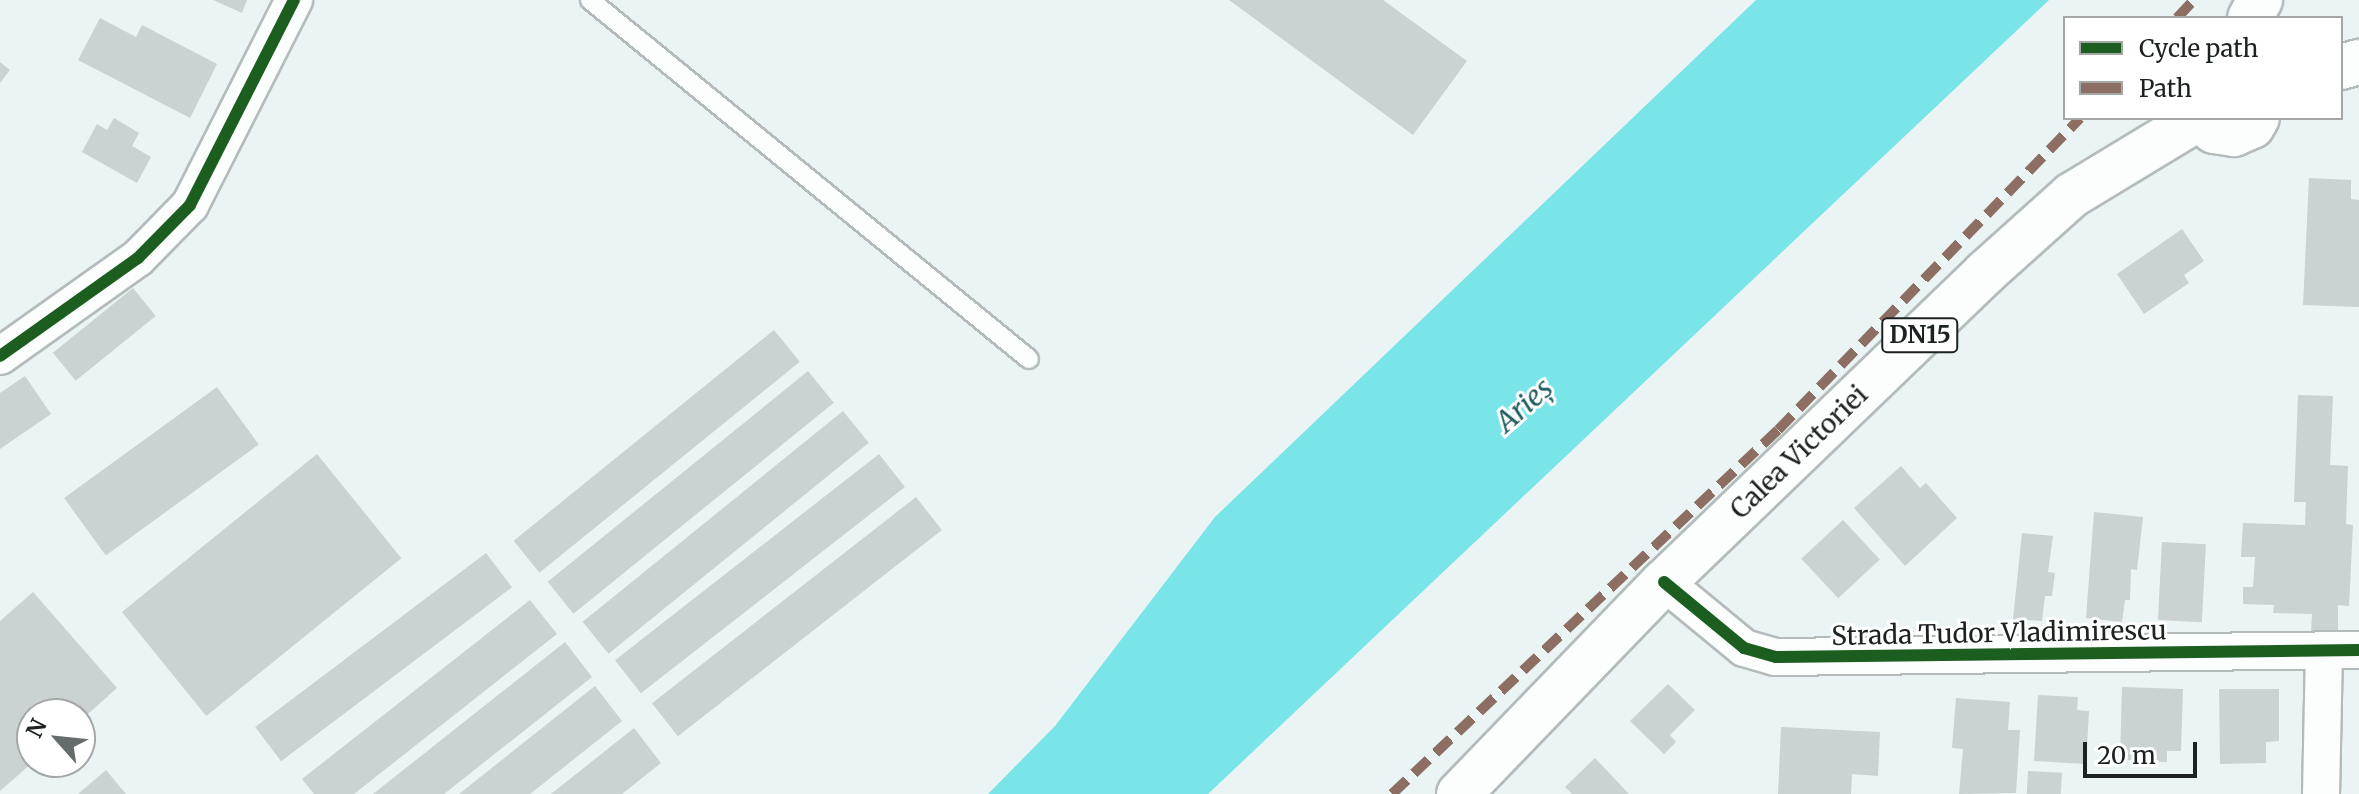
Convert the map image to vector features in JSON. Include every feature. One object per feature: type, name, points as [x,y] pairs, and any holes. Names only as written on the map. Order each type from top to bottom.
[{"type":"main road","name":"Calea Victoriei","points":[[1664,582],[1985,273],[2072,195],[2197,120]]},
{"type":"main road","name":"DN15","points":[[2202,120],[2214,131],[2234,134],[2252,126],[2256,120]]},
{"type":"main road","name":"DN15","points":[[1459,794],[1664,582]]},
{"type":"street","points":[[0,356],[138,258],[190,205],[294,0]]},
{"type":"street","name":"Strada Tudor Vladimirescu","points":[[1664,582],[1744,648],[1776,657],[2342,650]]},
{"type":"street","points":[[2321,794],[2342,650]]},
{"type":"lane","points":[[590,0],[1029,359]]},
{"type":"water","name":"Arieș","points":[[1756,0],[2049,0],[1208,794],[988,794],[1055,726],[1215,517]]},
{"type":"building","points":[[213,0],[247,0],[242,13]]},
{"type":"building","points":[[1229,0],[1383,0],[1467,61],[1413,135]]},
{"type":"building","points":[[100,18],[136,37],[142,25],[217,64],[190,118],[78,60]]},
{"type":"building","points":[[0,62],[10,70],[0,83]]},
{"type":"building","points":[[114,118],[139,133],[132,146],[151,157],[137,183],[82,152],[97,124],[107,130]]},
{"type":"building","points":[[2309,178],[2351,180],[2351,199],[2359,200],[2359,307],[2303,305]]},
{"type":"building","points":[[2182,229],[2204,261],[2184,275],[2189,283],[2144,314],[2117,274]]},
{"type":"building","points":[[133,288],[156,316],[76,381],[53,353]]},
{"type":"building","points":[[774,330],[800,362],[539,573],[514,541]]},
{"type":"building","points":[[808,371],[834,403],[573,614],[548,582]]},
{"type":"building","points":[[25,376],[51,414],[0,449],[0,393]]},
{"type":"building","points":[[217,387],[259,444],[106,556],[64,498]]},
{"type":"building","points":[[2298,395],[2333,396],[2330,465],[2348,466],[2346,524],[2353,525],[2349,606],[2338,605],[2338,633],[2311,632],[2312,614],[2273,613],[2274,605],[2243,604],[2243,587],[2253,587],[2255,557],[2241,557],[2243,523],[2305,525],[2306,502],[2294,502]]},
{"type":"building","points":[[843,411],[869,443],[608,654],[583,622]]},
{"type":"building","points":[[317,454],[401,558],[206,716],[122,612]]},
{"type":"building","points":[[879,454],[905,487],[641,693],[615,660]]},
{"type":"building","points":[[1901,466],[1920,488],[1926,483],[1957,518],[1905,566],[1854,508]]},
{"type":"building","points":[[916,497],[942,530],[678,736],[652,703]]},
{"type":"building","points":[[2094,512],[2143,517],[2137,570],[2131,569],[2130,600],[2125,600],[2122,622],[2086,618]]},
{"type":"building","points":[[1843,520],[1880,559],[1838,598],[1801,559]]},
{"type":"building","points":[[2022,533],[2053,536],[2048,572],[2055,573],[2052,596],[2045,596],[2042,621],[2013,619]]},
{"type":"building","points":[[2162,542],[2206,544],[2202,622],[2158,620]]},
{"type":"building","points":[[486,553],[512,587],[281,761],[255,727]]},
{"type":"building","points":[[33,592],[117,688],[96,707],[96,698],[16,698],[16,777],[0,791],[0,621]]},
{"type":"building","points":[[530,600],[557,634],[354,794],[314,794],[302,779]]},
{"type":"building","points":[[565,642],[592,677],[444,794],[373,794]]},
{"type":"building","points":[[1668,684],[1695,710],[1670,735],[1676,742],[1664,754],[1630,721]]},
{"type":"building","points":[[595,686],[622,721],[530,794],[459,794]]},
{"type":"building","points":[[2122,687],[2183,689],[2181,751],[2167,751],[2167,762],[2120,760]]},
{"type":"building","points":[[2219,689],[2279,689],[2279,741],[2266,742],[2266,763],[2220,764]]},
{"type":"building","points":[[2038,695],[2078,697],[2077,710],[2089,711],[2086,764],[2034,761]]},
{"type":"building","points":[[1956,698],[2010,702],[2008,730],[2020,730],[2016,793],[1959,794],[1963,749],[1952,748]]},
{"type":"building","points":[[1781,727],[1880,732],[1878,776],[1852,774],[1851,794],[1778,794]]},
{"type":"building","points":[[634,728],[661,763],[622,794],[551,794]]},
{"type":"building","points":[[1595,758],[1629,794],[1572,794],[1565,787]]},
{"type":"building","points":[[106,770],[126,794],[78,794]]},
{"type":"building","points":[[2028,771],[2062,773],[2061,794],[2027,794]]},
{"type":"marked path","points":[[2179,16],[2194,0]]},
{"type":"marked path","points":[[1392,794],[1778,430],[2078,120]]},
{"type":"cycle path","points":[[0,356],[138,258],[190,205],[294,0]]},
{"type":"cycle path","points":[[1664,582],[1744,648],[1776,657],[2359,650]]}]
